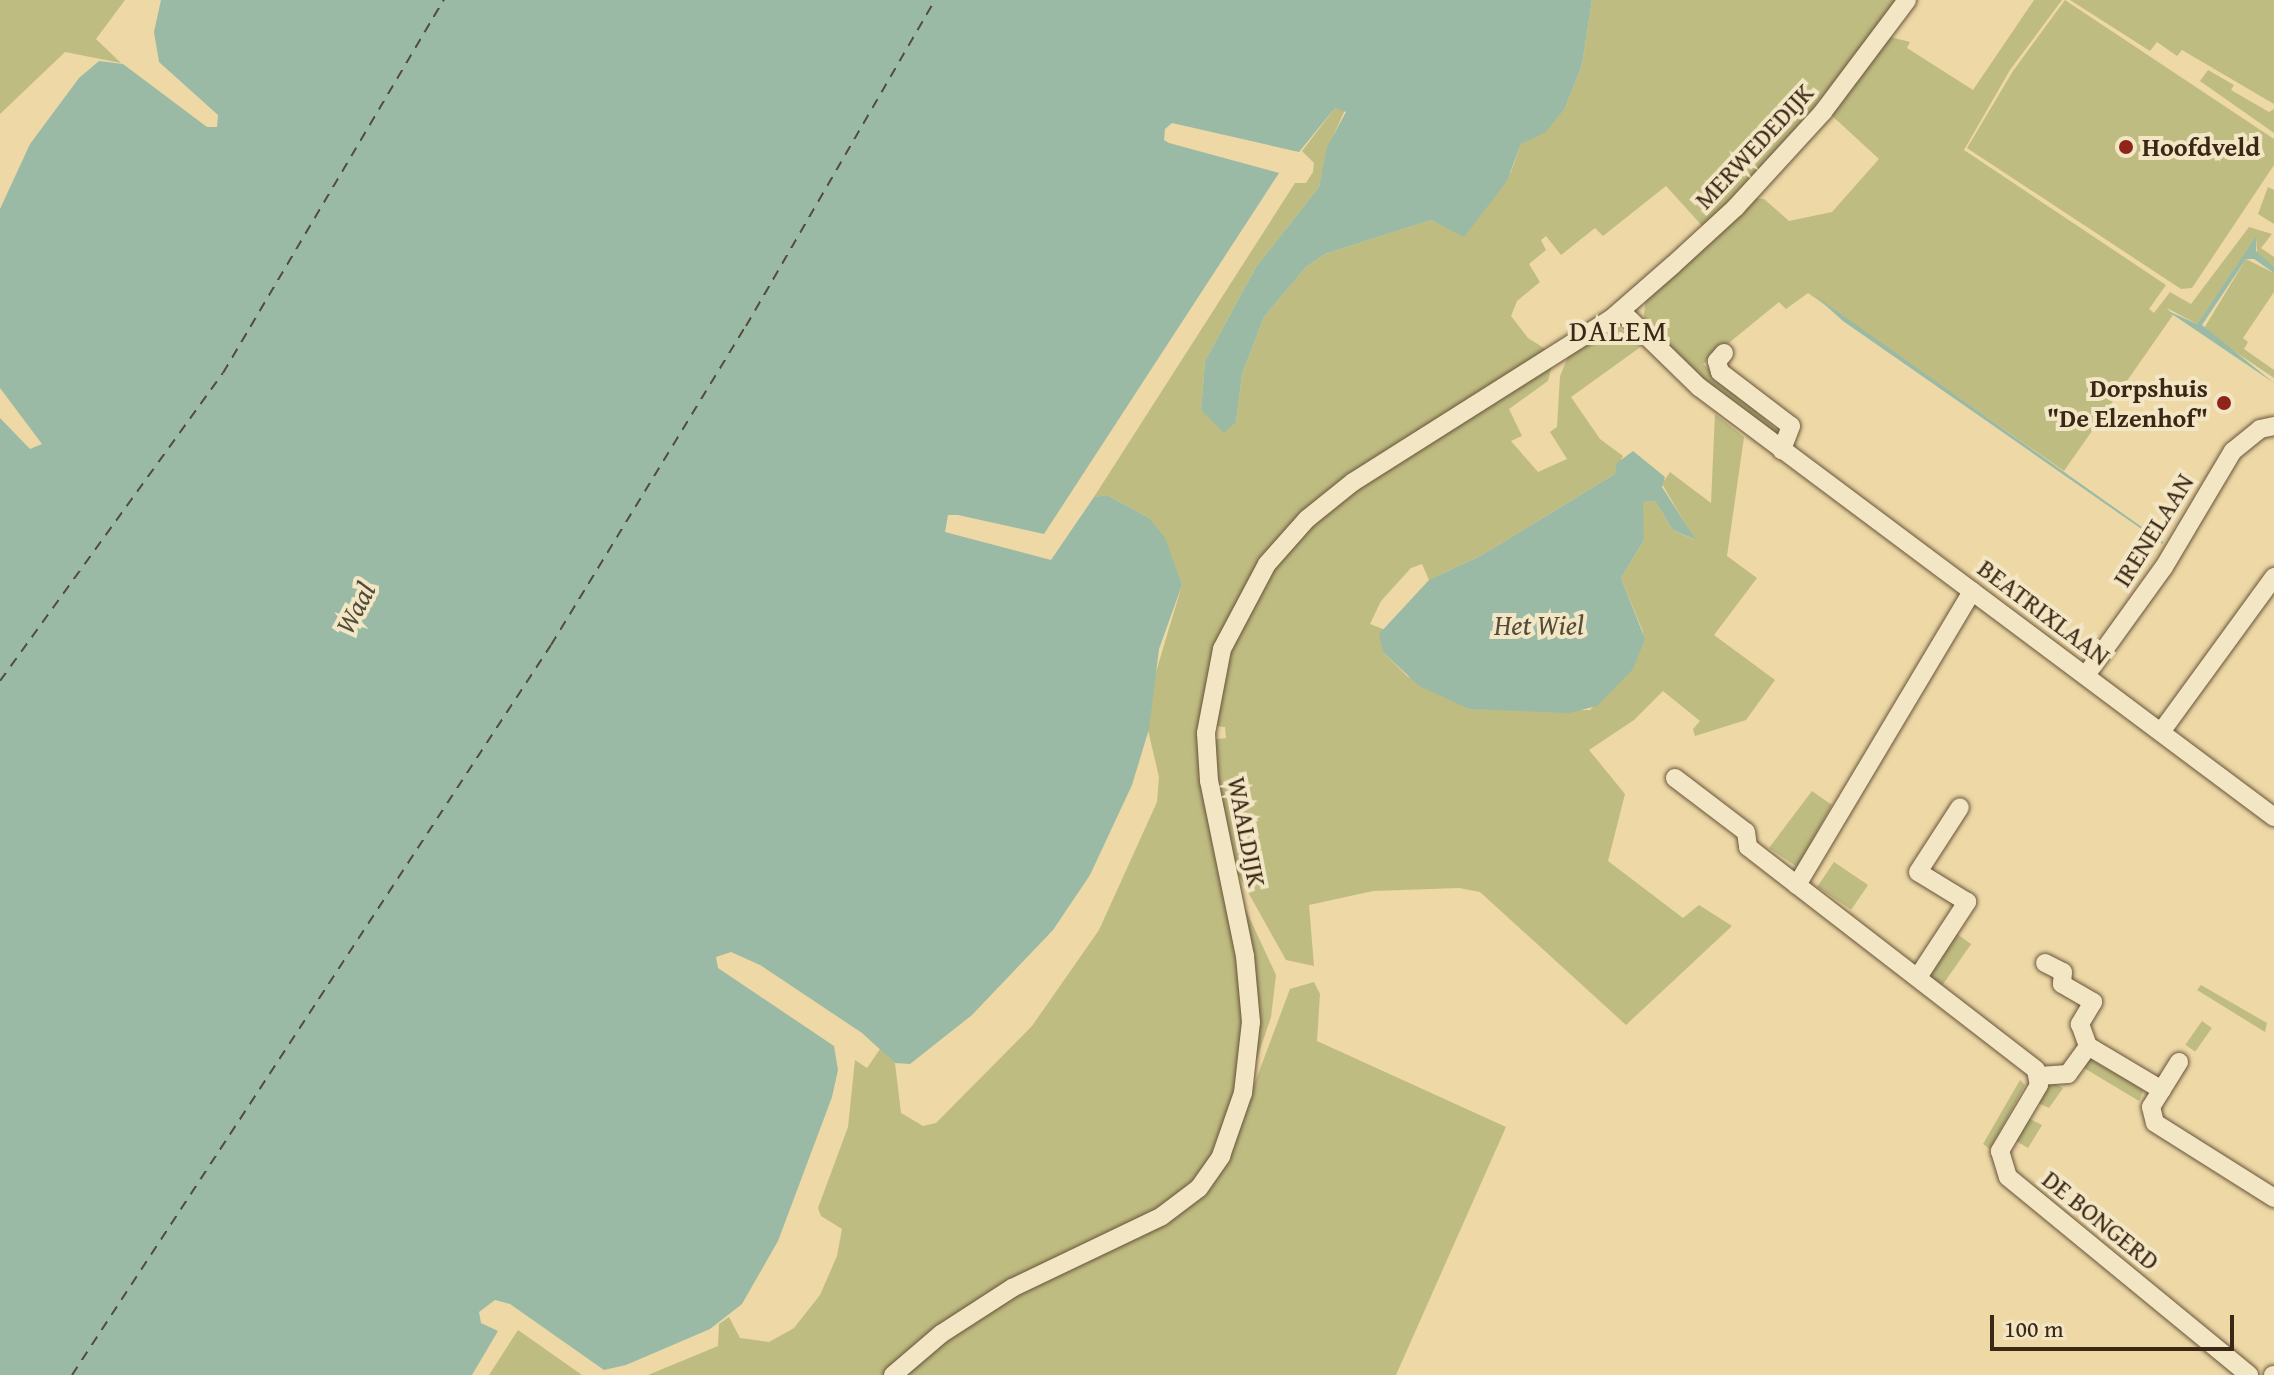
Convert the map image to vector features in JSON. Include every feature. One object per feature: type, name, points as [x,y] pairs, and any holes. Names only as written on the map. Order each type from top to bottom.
[{"type":"street","name":"MERWEDEDIJK","points":[[1621,311],[1764,178],[1823,112],[1907,0]]},
{"type":"street","name":"BEATRIXLAAN","points":[[1621,311],[1683,374],[2274,817]]},
{"type":"street","name":"WAALDIJK","points":[[893,1375],[941,1334],[1012,1288],[1162,1216],[1199,1188],[1221,1156],[1243,1093],[1251,1022],[1245,956],[1209,781],[1206,733],[1222,649],[1267,564],[1307,519],[1353,482],[1621,311]]},
{"type":"street","points":[[1724,353],[1717,361],[1720,372],[1791,426],[1782,450]]},
{"type":"street","name":"IRENELAAN","points":[[2086,675],[2164,567],[2233,451],[2260,429],[2274,426]]},
{"type":"street","points":[[2161,732],[2274,577]]},
{"type":"street","points":[[1797,885],[1972,591]]},
{"type":"street","points":[[1675,778],[1746,832],[1748,847],[1762,860],[1918,977],[2039,1076],[2068,1074],[2088,1046]]},
{"type":"street","points":[[1918,977],[1967,902],[1918,872],[1960,807]]},
{"type":"street","points":[[2045,963],[2063,972],[2062,984],[2093,1002],[2080,1024],[2088,1046],[2162,1090]]},
{"type":"street","points":[[2179,1062],[2151,1107],[2155,1123],[2272,1193]]},
{"type":"street","name":"DE BONGERD","points":[[2039,1076],[2039,1085],[2000,1151],[2008,1177],[2249,1375]]},
{"type":"shaded area","points":[[0,0],[125,0],[96,39],[121,63],[65,52],[0,114]]},
{"type":"shaded area","points":[[1592,0],[1897,0],[1782,149],[1705,229],[1666,186],[1603,236],[1595,228],[1561,255],[1546,236],[1541,240],[1546,250],[1529,264],[1540,282],[1517,301],[1511,316],[1528,338],[1550,352],[1278,541],[1203,709],[1242,978],[1244,1064],[1220,1150],[1181,1197],[1009,1284],[885,1375],[648,1375],[718,1346],[719,1324],[729,1317],[740,1338],[769,1342],[794,1328],[820,1295],[837,1256],[842,1229],[821,1216],[818,1208],[848,1127],[855,1060],[867,1068],[880,1049],[895,1063],[901,1113],[923,1126],[936,1123],[1032,1026],[1099,930],[1157,802],[1159,777],[1148,730],[1153,682],[1182,585],[1149,518],[1107,495],[1094,497],[1295,183],[1306,183],[1313,172],[1314,163],[1302,151],[1335,108],[1345,110],[1328,147],[1319,187],[1256,267],[1205,361],[1201,410],[1236,422],[1242,374],[1264,317],[1306,267],[1325,254],[1431,220],[1464,236],[1511,172],[1521,144],[1565,108],[1582,65]]},
{"type":"shaded area","points":[[2034,0],[2062,0],[2010,70],[1964,150],[2166,285],[2149,309],[2154,313],[2170,292],[2191,304],[2249,227],[2272,234],[2261,248],[2274,257],[2274,267],[2257,254],[2257,236],[2197,324],[2167,308],[2173,315],[2064,471],[1808,293],[1786,309],[1779,302],[1703,364],[1778,431],[1774,436],[1701,379],[1643,324],[1646,298],[1753,198],[1764,199],[1789,221],[1832,212],[1879,159],[1829,113],[1887,36],[1910,42],[1907,48],[1973,90]]},
{"type":"shaded area","name":"Hoofdveld","points":[[2065,0],[2274,139],[2274,165],[2192,288],[2181,289],[1967,148],[2013,71]]},
{"type":"shaded area","points":[[2070,0],[2274,0],[2274,104],[2182,50],[2177,56],[2157,42],[2150,51]]},
{"type":"shaded area","points":[[2208,70],[2234,85],[2231,90],[2269,112],[2274,109],[2274,133],[2200,81]]},
{"type":"shaded area","points":[[2268,187],[2274,190],[2274,224],[2258,214]]},
{"type":"shaded area","points":[[2246,259],[2274,273],[2274,292],[2243,338],[2248,342],[2244,349],[2274,370],[2274,378],[2203,330]]},
{"type":"shaded area","points":[[1616,326],[1642,346],[1571,397],[1600,439],[1623,456],[1615,474],[1482,555],[1429,580],[1422,564],[1411,568],[1381,601],[1370,624],[1383,629],[1383,652],[1407,676],[1469,709],[1590,710],[1636,661],[1643,632],[1621,578],[1644,540],[1642,502],[1655,501],[1673,530],[1695,540],[1662,484],[1670,472],[1711,503],[1715,414],[1744,437],[1727,556],[1757,578],[1714,635],[1775,680],[1746,720],[1695,736],[1693,729],[1700,721],[1663,691],[1634,720],[1589,750],[1625,794],[1608,861],[1683,918],[1699,905],[1732,926],[1626,1025],[1480,892],[1459,888],[1373,891],[1309,905],[1314,966],[1286,960],[1235,869],[1211,740],[1226,738],[1225,727],[1215,726],[1225,662],[1271,569],[1322,513],[1552,365],[1548,381],[1509,409],[1522,436],[1511,441],[1538,472],[1567,459],[1550,432],[1557,427],[1560,376],[1569,354]]},
{"type":"shaded area","points":[[1812,791],[1832,805],[1797,867],[1769,848]]},
{"type":"shaded area","points":[[1834,862],[1868,885],[1851,910],[1817,887]]},
{"type":"shaded area","points":[[1244,906],[1276,975],[1271,1017],[1255,1064]]},
{"type":"shaded area","points":[[1954,932],[1971,944],[1942,986],[1925,974]]},
{"type":"shaded area","points":[[1314,982],[1320,994],[1317,1041],[1506,1127],[1396,1375],[901,1375],[984,1311],[1174,1216],[1251,1093],[1290,989]]},
{"type":"shaded area","points":[[2201,985],[2267,1023],[2265,1032],[2197,990]]},
{"type":"shaded area","points":[[2202,1021],[2212,1028],[2195,1052],[2185,1045]]},
{"type":"shaded area","points":[[2088,1058],[2144,1089],[2139,1101],[2084,1068]]},
{"type":"shaded area","points":[[2020,1080],[2025,1085],[1990,1149],[1983,1144]]},
{"type":"shaded area","points":[[2047,1080],[2063,1088],[2049,1108],[2034,1101]]},
{"type":"shaded area","points":[[2028,1118],[2042,1125],[2028,1148],[2013,1139]]},
{"type":"shaded area","points":[[518,1330],[582,1375],[489,1375]]},
{"type":"water","name":"Waal","points":[[161,0],[1592,0],[1582,65],[1565,108],[1546,132],[1521,144],[1507,181],[1464,237],[1431,220],[1325,254],[1306,267],[1264,317],[1242,374],[1236,422],[1224,433],[1201,410],[1205,361],[1256,267],[1319,187],[1327,147],[1346,112],[1335,108],[1299,152],[1172,123],[1165,129],[1164,140],[1169,143],[1279,173],[1044,534],[958,515],[948,515],[945,532],[1051,560],[1094,497],[1107,495],[1149,518],[1165,538],[1182,585],[1159,649],[1149,729],[1132,785],[1090,875],[1053,930],[972,1015],[910,1064],[895,1063],[862,1033],[760,965],[731,952],[716,957],[718,968],[834,1046],[838,1070],[832,1097],[778,1241],[742,1304],[710,1329],[626,1365],[604,1370],[510,1304],[495,1300],[479,1312],[481,1323],[498,1331],[472,1375],[0,1375],[0,418],[30,449],[42,444],[0,388],[0,209],[30,144],[79,78],[99,61],[123,64],[207,127],[217,127],[218,115],[159,62],[154,32]]},
{"type":"water","points":[[2257,235],[2256,251],[2274,267],[2274,273],[2254,259],[2246,259],[2202,325],[2274,383],[2166,310],[2197,324]]},
{"type":"water","points":[[1814,295],[2163,542],[2163,544],[1843,321]]},
{"type":"water","name":"Het Wiel","points":[[1633,451],[1665,477],[1662,487],[1696,540],[1673,530],[1655,501],[1643,502],[1644,540],[1621,578],[1645,639],[1633,669],[1597,706],[1569,713],[1469,709],[1419,686],[1383,652],[1379,634],[1429,580],[1482,555],[1615,474],[1617,463]]},
{"type":"ferry route","points":[[0,681],[223,373],[444,0]]},
{"type":"ferry route","points":[[72,1375],[551,645],[746,326],[935,0]]},
{"type":"place","name":"Hoofdveld","points":[[2126,147]]},
{"type":"place","name":"Dorpshuis \"De Elzenhof\"","points":[[2224,403]]},
{"type":"district","name":"DALEM","points":[[1619,330]]}]
